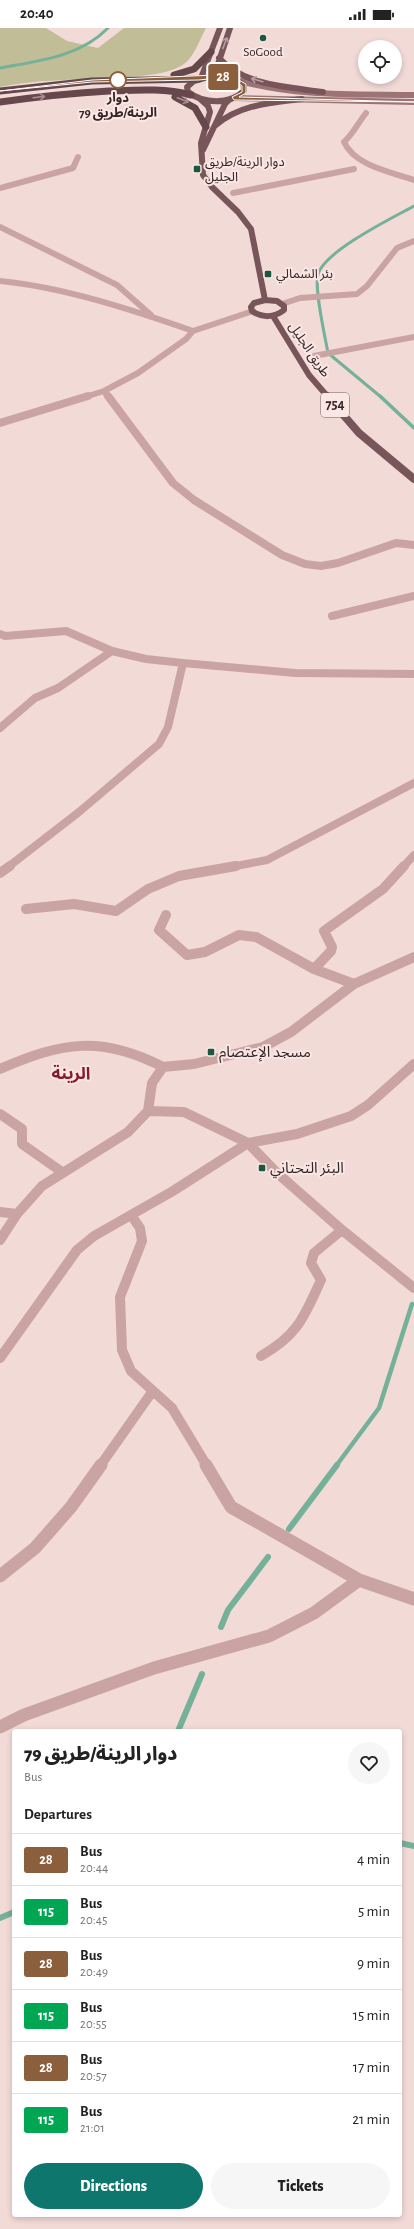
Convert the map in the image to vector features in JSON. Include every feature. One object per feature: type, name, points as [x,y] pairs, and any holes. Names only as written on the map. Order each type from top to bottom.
[{"type":"highway","points":[[0,91],[41,85],[174,75],[194,69],[211,52]]},
{"type":"highway","points":[[146,78],[200,78]]},
{"type":"highway","points":[[0,102],[66,94],[103,92],[165,90],[191,95]]},
{"type":"highway","points":[[103,92],[153,94],[179,98],[197,109],[206,127]]},
{"type":"main road","points":[[200,78],[220,28]]},
{"type":"main road","points":[[229,78],[218,69],[219,58],[230,28]]},
{"type":"main road","points":[[219,58],[225,67],[247,77],[278,85],[323,92]]},
{"type":"main road","points":[[414,95],[270,90],[229,78],[200,78],[187,86],[187,90],[191,95],[212,101],[232,99],[302,99],[414,102]]},
{"type":"main road","points":[[201,154],[225,104],[242,94],[245,89],[244,85],[237,80]]},
{"type":"main road","points":[[199,98],[210,109],[210,115],[202,138],[201,154],[203,175],[212,187],[238,212],[251,229],[265,300]]},
{"type":"main road","points":[[216,125],[226,117],[241,110],[302,99]]},
{"type":"main road","points":[[265,300],[277,301],[282,304],[284,308],[282,312],[273,316],[260,315],[253,311],[252,305],[265,300]]},
{"type":"main road","name":"طريق الجليل","points":[[273,316],[309,374],[359,433],[414,479]]},
{"type":"street","points":[[366,113],[355,126],[352,135],[344,142],[349,153],[360,159],[414,180]]},
{"type":"street","points":[[0,188],[73,168],[78,158]]},
{"type":"street","points":[[233,193],[354,169]]},
{"type":"street","points":[[0,227],[117,286],[154,317]]},
{"type":"street","points":[[282,304],[300,298],[357,294],[367,286],[397,248],[414,241]]},
{"type":"street","points":[[0,281],[33,284],[154,317],[193,331]]},
{"type":"street","points":[[0,423],[104,391],[144,369],[186,339],[193,331],[253,311]]},
{"type":"street","points":[[314,356],[414,337]]},
{"type":"street","points":[[104,391],[173,483],[194,500],[282,555],[305,564],[321,566],[338,563],[396,543],[414,545]]},
{"type":"street","points":[[332,616],[354,614],[393,601],[414,596]]},
{"type":"street","points":[[0,634],[5,636],[66,631],[112,651],[146,659],[183,664],[295,673],[414,674]]},
{"type":"street","points":[[0,728],[35,698],[58,688],[112,651]]},
{"type":"street","points":[[0,873],[79,812],[159,744],[168,727],[183,664]]},
{"type":"street","points":[[26,909],[74,904],[116,911],[148,889],[179,876],[267,860],[297,846],[414,783]]},
{"type":"street","points":[[314,968],[331,951],[332,946],[324,931],[383,889],[414,856]]},
{"type":"street","points":[[166,915],[159,930],[187,955],[205,952],[239,935],[256,937],[314,968],[354,984]]},
{"type":"street","points":[[0,1068],[24,1058],[62,1048],[86,1046],[108,1046],[132,1052],[163,1067],[194,1064],[262,1047],[291,1032],[354,984],[414,957]]},
{"type":"street","points":[[0,1358],[77,1250],[94,1236],[173,1191],[248,1143],[297,1134],[351,1116],[368,1105],[414,1064]]},
{"type":"street","points":[[0,1240],[18,1214],[42,1186],[62,1172],[128,1132],[148,1110],[152,1083],[163,1067]]},
{"type":"street","points":[[148,1110],[184,1112],[248,1143],[276,1172],[342,1230],[414,1288]]},
{"type":"street","points":[[0,1114],[22,1129],[22,1144],[62,1172]]},
{"type":"street","points":[[0,1212],[18,1214]]},
{"type":"street","points":[[131,1215],[140,1228],[142,1241],[120,1297],[122,1350],[131,1370],[152,1392],[172,1408],[231,1507],[359,1580],[414,1600]]},
{"type":"street","points":[[261,1356],[294,1334],[304,1318],[321,1280],[311,1263],[314,1253],[342,1230]]},
{"type":"street","points":[[0,1576],[35,1548],[71,1506],[152,1392]]},
{"type":"street","points":[[0,1727],[24,1715],[154,1668],[269,1636],[314,1613],[359,1580]]},
{"type":"shaded area","points":[[0,28],[46,28],[67,41],[98,48],[124,28],[206,28],[188,61],[176,69],[166,72],[133,76],[39,82],[0,87]]},
{"type":"waterway","points":[[0,68],[43,60],[72,52],[85,46],[108,28]]},
{"type":"waterway","points":[[381,397],[328,353],[317,290],[318,274],[323,265],[333,255],[360,236],[414,206]]},
{"type":"waterway","points":[[380,396],[414,428]]},
{"type":"waterway","points":[[336,1466],[379,1408],[412,1304]]},
{"type":"waterway","points":[[289,1529],[337,1465]]},
{"type":"waterway","points":[[221,1627],[228,1610],[268,1557]]},
{"type":"waterway","points":[[179,1729],[202,1674]]},
{"type":"waterway","points":[[402,1843],[414,1846]]},
{"type":"waterway","points":[[0,1918],[12,1913]]},
{"type":"bus line","name":"28","points":[[0,91],[41,85],[92,81],[146,78],[199,79],[217,76],[234,79],[245,86],[244,93],[234,98],[414,102]]},
{"type":"place","name":"SoGood","points":[[263,38]]},
{"type":"place","name":"دوار الرينة/طريق 79","points":[[118,80]]},
{"type":"place","name":"دوار الرينة/طريق الجليل","points":[[197,169]]},
{"type":"place","name":"بئر الشمالي","points":[[268,274]]},
{"type":"place","name":"مسجد الإعتصام","points":[[211,1052]]},
{"type":"place","name":"البئر التحتاني","points":[[262,1168]]},
{"type":"district","name":"الرينة","points":[[71,1073]]}]
